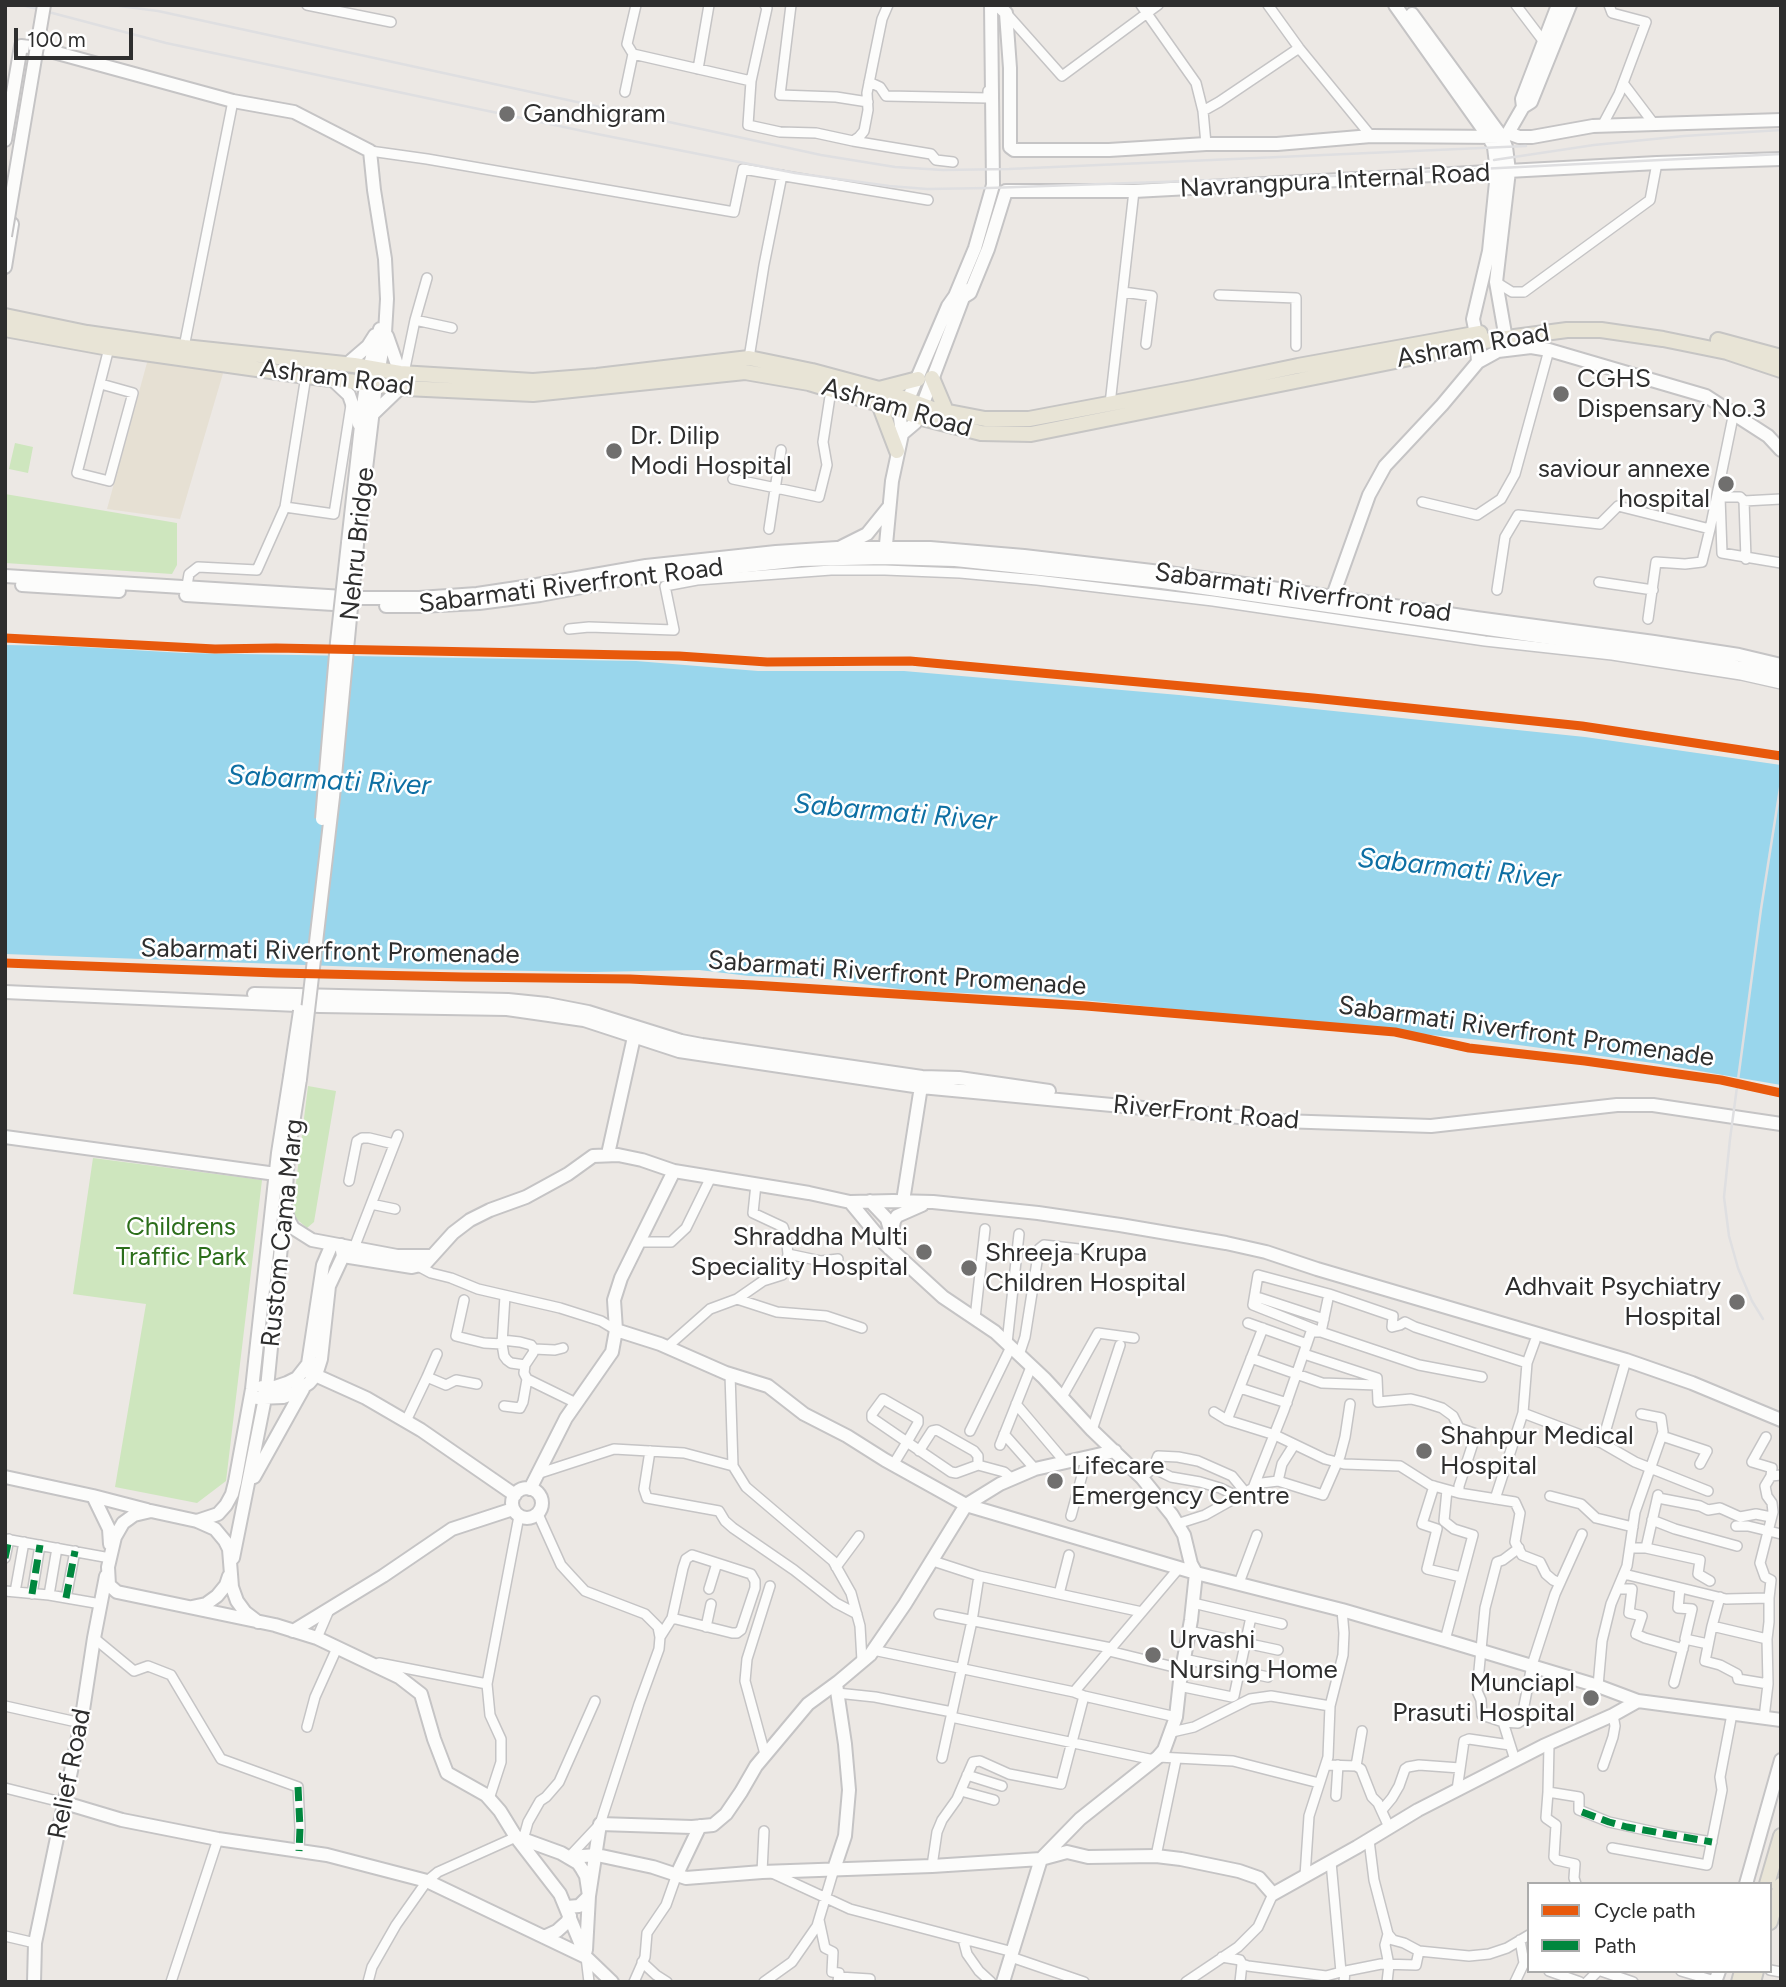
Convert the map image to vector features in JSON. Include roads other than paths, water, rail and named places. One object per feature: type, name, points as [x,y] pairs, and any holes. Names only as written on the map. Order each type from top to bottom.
[{"type":"main road","name":"Ashram Road","points":[[5,316],[74,331],[184,347],[346,365],[373,376]]},
{"type":"main road","name":"Ashram Road","points":[[1506,339],[1566,320],[1601,321],[1729,342],[1781,357]]},
{"type":"main road","name":"Ashram Road","points":[[5,329],[109,348],[333,380],[373,376],[533,381],[748,358],[812,371],[981,433],[1031,434],[1450,350],[1477,338]]},
{"type":"main road","name":"Ashram Road","points":[[913,408],[985,419],[1030,419],[1298,366],[1477,338],[1506,339],[1567,330],[1601,330],[1663,339],[1727,352],[1781,370]]},
{"type":"main road","name":"Ashram Road","points":[[403,378],[533,394],[745,372],[879,397]]},
{"type":"main road","points":[[897,451],[879,397],[925,378],[946,411]]},
{"type":"main road","points":[[1768,1882],[1781,1836]]},
{"type":"main road","points":[[1772,1915],[1781,1885]]},
{"type":"street","points":[[5,191],[37,5]]},
{"type":"street","points":[[5,236],[44,5]]},
{"type":"street","points":[[307,5],[390,22]]},
{"type":"street","points":[[698,69],[709,5]]},
{"type":"street","points":[[765,5],[767,8],[751,81],[748,125],[780,132],[816,133],[931,153],[936,160],[953,162]]},
{"type":"street","points":[[791,5],[780,95],[835,97],[868,102]]},
{"type":"street","points":[[853,141],[864,131],[869,82],[882,19],[888,5]]},
{"type":"street","points":[[997,7],[1062,76],[1144,9],[1158,5]]},
{"type":"street","points":[[1268,5],[1299,48],[1371,136]]},
{"type":"street","points":[[1395,5],[1488,136],[1503,172],[1473,319],[1478,362]]},
{"type":"street","points":[[1405,5],[1486,116],[1505,135]]},
{"type":"street","points":[[1516,5],[1544,42]]},
{"type":"street","points":[[1523,107],[1522,99],[1558,5]]},
{"type":"street","points":[[1331,601],[1369,495],[1385,466],[1478,362],[1498,351],[1506,339],[1496,282],[1505,135],[1523,107],[1531,102],[1570,5]]},
{"type":"street","points":[[1602,126],[1623,83],[1646,22],[1612,13],[1609,5]]},
{"type":"street","points":[[625,92],[633,54],[627,44],[633,6]]},
{"type":"street","points":[[869,82],[880,87],[886,96],[988,98],[997,7]]},
{"type":"street","points":[[885,553],[897,451],[902,434],[915,423],[913,408],[982,251],[1000,186],[997,7]]},
{"type":"street","points":[[925,378],[948,306],[955,296],[975,248],[993,185],[997,7]]},
{"type":"street","name":"Navrangpura Internal Road","points":[[997,7],[1010,68],[1010,147],[1014,150],[1277,144],[1371,136],[1532,137],[1602,126],[1781,120]]},
{"type":"street","points":[[1144,9],[1196,83],[1203,111],[1206,144]]},
{"type":"street","points":[[5,140],[10,80],[21,46],[39,48],[233,101],[294,112],[370,151],[734,212],[743,169],[928,200]]},
{"type":"street","points":[[5,267],[39,48]]},
{"type":"street","points":[[1203,111],[1299,48]]},
{"type":"street","points":[[633,54],[751,81]]},
{"type":"street","points":[[1623,83],[1654,124]]},
{"type":"street","points":[[184,347],[233,101]]},
{"type":"street","points":[[370,151],[387,274],[383,329],[373,376]]},
{"type":"street","name":"Navrangpura Internal Road","points":[[962,298],[970,293],[984,259],[1006,191],[1134,191],[1657,163],[1781,159]]},
{"type":"street","points":[[1496,282],[1512,292],[1524,292],[1650,200],[1657,163]]},
{"type":"street","points":[[748,358],[782,175]]},
{"type":"street","points":[[1110,404],[1134,191]]},
{"type":"street","points":[[372,414],[399,389],[428,278]]},
{"type":"street","points":[[1123,292],[1152,296],[1146,344]]},
{"type":"street","points":[[1219,295],[1296,298],[1296,346]]},
{"type":"street","points":[[415,320],[452,328]]},
{"type":"street","points":[[346,365],[383,329]]},
{"type":"street","points":[[383,329],[403,378]]},
{"type":"street","points":[[1506,339],[1706,396],[1768,436],[1781,450]]},
{"type":"street","points":[[100,384],[133,393],[109,481],[78,473],[100,384],[109,348]]},
{"type":"street","points":[[1422,502],[1478,515],[1501,499],[1515,474],[1549,350]]},
{"type":"street","points":[[186,591],[190,575],[198,567],[257,570],[285,508],[306,376]]},
{"type":"street","name":"Nehru Bridge","points":[[352,543],[372,414],[373,376]]},
{"type":"street","name":"Nehru Bridge","points":[[295,1078],[352,543],[360,428],[373,376]]},
{"type":"street","points":[[333,380],[345,390],[352,402],[360,428]]},
{"type":"street","points":[[733,479],[819,497],[827,465],[822,442],[831,390]]},
{"type":"street","points":[[285,508],[334,514],[352,402]]},
{"type":"street","points":[[1648,619],[1656,562],[1702,562],[1734,412]]},
{"type":"street","points":[[769,529],[781,450]]},
{"type":"street","points":[[1746,559],[1744,501],[1740,497],[1720,497],[1722,553],[1746,559],[1781,563]]},
{"type":"street","points":[[1744,501],[1781,499]]},
{"type":"street","points":[[837,548],[867,534],[890,506]]},
{"type":"street","points":[[1497,590],[1505,537],[1518,515],[1600,524],[1618,506],[1710,529]]},
{"type":"street","name":"Sabarmati Riverfront road","points":[[821,560],[837,548],[885,553],[961,567],[1150,581],[1274,604],[1331,601],[1389,622],[1675,656],[1781,675]]},
{"type":"street","name":"Sabarmati Riverfront road","points":[[885,553],[967,550],[1169,573],[1331,601],[1680,646],[1781,665]]},
{"type":"street","name":"Sabarmati Riverfront Road","points":[[5,576],[348,605],[419,607],[540,595],[601,578],[695,560],[776,552],[821,560]]},
{"type":"street","name":"Sabarmati Riverfront Road","points":[[601,578],[696,575],[885,553]]},
{"type":"street","points":[[821,560],[885,570],[961,567]]},
{"type":"street","points":[[569,629],[589,627],[674,630],[664,586],[696,575]]},
{"type":"street","points":[[1599,582],[1653,590]]},
{"type":"street","name":"Sabarmati Riverfront Road","points":[[5,584],[186,591]]},
{"type":"street","points":[[1274,604],[1389,622],[1485,641],[1612,655],[1741,675],[1781,684]]},
{"type":"street","name":"RiverFront Road","points":[[5,984],[319,997],[508,1000],[588,1012],[681,1041],[922,1082],[959,1078],[1062,1093],[1282,1114],[1429,1118],[1616,1100],[1654,1100],[1781,1118]]},
{"type":"street","points":[[5,992],[320,1006],[507,1009],[584,1020],[634,1037],[608,1154]]},
{"type":"street","name":"RiverFront Road","points":[[634,1037],[679,1051],[922,1082],[1281,1121],[1431,1126],[1617,1105],[1653,1104],[1781,1124]]},
{"type":"street","name":"Rustom Cama Marg","points":[[197,1521],[218,1514],[232,1494],[251,1392],[275,1174],[295,1078]]},
{"type":"street","name":"Rustom Cama Marg","points":[[188,1607],[206,1604],[226,1585],[248,1488],[266,1393],[295,1078]]},
{"type":"street","points":[[903,1201],[922,1082]]},
{"type":"street","points":[[5,1137],[275,1174]]},
{"type":"street","points":[[349,1181],[357,1141],[362,1138],[396,1139],[354,1248]]},
{"type":"street","points":[[285,1206],[293,1228],[312,1240],[382,1263],[418,1266],[425,1264],[453,1233],[470,1220],[526,1197],[568,1174],[593,1156],[608,1154],[642,1160],[674,1171],[850,1202],[933,1202],[1073,1218],[1266,1252],[1626,1360],[1781,1419]]},
{"type":"street","points":[[530,1489],[566,1418],[612,1352],[616,1330],[614,1300],[621,1278],[674,1171]]},
{"type":"street","points":[[638,1242],[671,1242],[686,1228],[711,1177]]},
{"type":"street","points":[[667,1347],[710,1309],[737,1300],[763,1281],[785,1272],[788,1254],[786,1236],[783,1227],[753,1213],[756,1184]]},
{"type":"street","points":[[870,1201],[887,1219],[891,1234]]},
{"type":"street","points":[[850,1202],[889,1248],[943,1297],[995,1332],[1142,1478],[1184,1535],[1196,1573],[1176,1717],[1164,1750],[1080,1819],[1041,1859],[1003,1982]]},
{"type":"street","points":[[889,1248],[894,1221],[900,1213],[933,1202]]},
{"type":"street","points":[[372,1204],[395,1209]]},
{"type":"street","points":[[975,1318],[985,1229]]},
{"type":"street","points":[[971,1431],[1012,1348],[1018,1234]]},
{"type":"street","points":[[1012,1348],[1025,1337],[1039,1249],[1044,1245],[1079,1249]]},
{"type":"street","points":[[248,1488],[310,1372],[323,1265],[339,1248],[397,1256],[432,1256]]},
{"type":"street","points":[[788,1254],[821,1261],[838,1259]]},
{"type":"street","points":[[418,1266],[478,1289],[560,1308],[601,1321],[616,1330],[768,1386],[804,1414],[967,1505],[1196,1573],[1342,1610],[1532,1665],[1638,1701],[1781,1720]]},
{"type":"street","points":[[1253,1306],[1258,1275],[1329,1294],[1393,1316],[1392,1327],[1405,1322],[1527,1363]]},
{"type":"street","points":[[1321,1332],[1329,1294]]},
{"type":"street","points":[[505,1296],[502,1342],[504,1356],[511,1363],[524,1365]]},
{"type":"street","points":[[1253,1306],[1260,1298],[1324,1319]]},
{"type":"street","points":[[464,1300],[456,1336],[484,1343],[520,1342],[531,1345],[534,1349],[563,1348]]},
{"type":"street","points":[[737,1300],[777,1312],[825,1316],[862,1328]]},
{"type":"street","points":[[1253,1306],[1419,1365],[1482,1377]]},
{"type":"street","points":[[1248,1323],[1377,1378],[1378,1402],[1410,1399],[1442,1408],[1453,1416],[1459,1427],[1476,1434],[1459,1486],[1460,1493]]},
{"type":"street","points":[[1227,1420],[1263,1328]]},
{"type":"street","points":[[1246,1493],[1275,1435],[1311,1332],[1321,1332]]},
{"type":"street","points":[[1062,1397],[1098,1334],[1134,1338]]},
{"type":"street","points":[[1495,1499],[1524,1413],[1527,1363],[1535,1340]]},
{"type":"street","points":[[1092,1430],[1120,1345]]},
{"type":"street","points":[[504,1406],[520,1408],[527,1380],[524,1365],[534,1349]]},
{"type":"street","points":[[406,1421],[437,1354]]},
{"type":"street","points":[[1251,1358],[1322,1382],[1377,1385]]},
{"type":"street","points":[[1602,1443],[1626,1360]]},
{"type":"street","points":[[1000,1445],[1031,1367]]},
{"type":"street","points":[[266,1393],[310,1372],[366,1398],[406,1421],[515,1495]]},
{"type":"street","points":[[730,1374],[733,1466],[746,1487],[833,1561],[851,1593],[860,1626],[862,1661]]},
{"type":"street","points":[[427,1377],[446,1385],[452,1380],[477,1384]]},
{"type":"street","points":[[527,1380],[576,1403]]},
{"type":"street","points":[[1240,1388],[1287,1403]]},
{"type":"street","points":[[251,1392],[283,1397],[303,1389]]},
{"type":"street","points":[[893,1465],[907,1442],[918,1423],[918,1419],[883,1399],[872,1418],[907,1442],[919,1451],[951,1472],[956,1473],[978,1465],[1004,1472],[1012,1479]]},
{"type":"street","points":[[1016,1404],[1065,1462]]},
{"type":"street","points":[[1177,1524],[1206,1515],[1262,1483],[1278,1481],[1323,1494],[1345,1437],[1350,1404]]},
{"type":"street","points":[[1214,1412],[1227,1420],[1275,1435],[1317,1457],[1337,1462],[1400,1466],[1434,1486],[1515,1502],[1520,1513],[1516,1542],[1522,1555],[1540,1562],[1546,1574],[1560,1583]]},
{"type":"street","points":[[1524,1413],[1602,1443],[1635,1462],[1707,1491]]},
{"type":"street","points":[[1598,1686],[1602,1641],[1611,1604],[1624,1574],[1635,1512],[1663,1432],[1661,1418],[1641,1414]]},
{"type":"street","points":[[919,1451],[932,1431],[937,1430],[974,1451],[978,1456],[978,1465]]},
{"type":"street","points":[[1004,1434],[1035,1469]]},
{"type":"street","points":[[1662,1436],[1707,1451],[1700,1464]]},
{"type":"street","points":[[1764,1718],[1768,1684],[1767,1639],[1771,1580],[1765,1577],[1760,1563],[1772,1503],[1765,1486],[1776,1476],[1772,1468],[1752,1462],[1766,1437]]},
{"type":"street","points":[[1278,1481],[1282,1464],[1294,1445]]},
{"type":"street","points":[[537,1474],[614,1449],[684,1453],[733,1466]]},
{"type":"street","points":[[650,1451],[644,1489],[647,1498],[719,1511],[733,1528],[836,1602],[857,1614]]},
{"type":"street","points":[[565,1855],[600,1824],[713,1825],[726,1814],[756,1766],[808,1704],[836,1689],[873,1650],[967,1505],[1035,1469],[1115,1451]]},
{"type":"street","points":[[1142,1478],[1153,1468],[1158,1455],[1178,1457],[1198,1461],[1232,1476],[1246,1493]]},
{"type":"street","points":[[1071,1516],[1087,1457]]},
{"type":"street","points":[[1153,1468],[1171,1476],[1246,1493]]},
{"type":"street","points":[[5,1477],[197,1521],[215,1530],[225,1541],[231,1556],[232,1587],[237,1601],[245,1612],[258,1622]]},
{"type":"street","points":[[1434,1486],[1422,1524],[1437,1529],[1427,1569],[1461,1577]]},
{"type":"street","points":[[293,1631],[452,1529],[516,1512],[529,1518],[538,1514],[542,1505],[536,1491],[522,1489],[513,1499],[516,1512],[487,1684],[490,1715],[501,1739],[500,1762],[489,1799]]},
{"type":"street","points":[[1445,1640],[1472,1535],[1454,1529],[1444,1521],[1447,1490]]},
{"type":"street","points":[[93,1496],[109,1529],[109,1585],[113,1590],[317,1638],[400,1677],[421,1695],[447,1773],[489,1799],[500,1811],[560,1894],[586,1957]]},
{"type":"street","points":[[1550,1496],[1581,1504],[1596,1518],[1633,1527]]},
{"type":"street","points":[[1647,1548],[1658,1496],[1670,1502],[1700,1506],[1709,1510],[1720,1508],[1740,1517],[1756,1514],[1771,1517]]},
{"type":"street","points":[[109,1562],[115,1537],[123,1523],[134,1515],[151,1511]]},
{"type":"street","points":[[538,1514],[561,1565],[585,1591],[645,1614],[658,1627],[660,1637],[659,1649],[600,1824],[589,1896],[586,1957],[589,1982]]},
{"type":"street","points":[[1651,1520],[1737,1546]]},
{"type":"street","points":[[1736,1526],[1781,1534]]},
{"type":"street","points":[[1519,1548],[1497,1562],[1485,1608],[1477,1691],[1483,1716],[1518,1723],[1521,1721],[1532,1665],[1560,1583],[1582,1534]]},
{"type":"street","points":[[1239,1583],[1257,1535]]},
{"type":"street","points":[[836,1567],[859,1536]]},
{"type":"street","points":[[5,1558],[7,1539],[75,1551],[109,1562]]},
{"type":"street","points":[[24,1542],[10,1592],[49,1595],[101,1604],[121,1594]]},
{"type":"street","points":[[32,1594],[40,1545]]},
{"type":"street","points":[[49,1595],[57,1548]]},
{"type":"street","points":[[1630,1548],[1647,1548],[1700,1560],[1698,1574],[1710,1581]]},
{"type":"street","points":[[66,1598],[75,1551]]},
{"type":"street","points":[[660,1637],[672,1618],[683,1568],[686,1559],[692,1555],[751,1574],[755,1581],[741,1630],[737,1633],[672,1618]]},
{"type":"street","points":[[1059,1594],[1069,1555]]},
{"type":"street","points":[[933,1561],[979,1576],[1142,1612]]},
{"type":"street","name":"Relief Road","points":[[34,1982],[35,1942],[81,1723],[109,1562]]},
{"type":"street","points":[[709,1589],[717,1563]]},
{"type":"street","points":[[1074,1692],[1179,1568]]},
{"type":"street","points":[[1624,1574],[1720,1597],[1769,1598]]},
{"type":"street","points":[[942,1758],[972,1621],[979,1576]]},
{"type":"street","points":[[765,1754],[745,1681],[747,1659],[770,1586]]},
{"type":"street","points":[[1618,1588],[1632,1590],[1629,1614],[1642,1616],[1636,1634],[1684,1644],[1709,1644]]},
{"type":"street","points":[[1674,1683],[1692,1609],[1678,1608],[1680,1588]]},
{"type":"street","points":[[1720,1597],[1705,1661],[1737,1674],[1738,1679],[1768,1684]]},
{"type":"street","points":[[1193,1603],[1282,1624]]},
{"type":"street","points":[[706,1627],[710,1604]]},
{"type":"street","points":[[317,1638],[329,1609]]},
{"type":"street","points":[[1305,1877],[1310,1816],[1326,1765],[1330,1742],[1330,1706],[1343,1655],[1342,1610]]},
{"type":"street","points":[[939,1615],[1183,1664],[1268,1677]]},
{"type":"street","points":[[1179,1686],[1232,1697],[1235,1694],[1251,1617]]},
{"type":"street","points":[[1712,1626],[1767,1639]]},
{"type":"street","points":[[1189,1631],[1278,1650]]},
{"type":"street","points":[[94,1639],[134,1671],[148,1666],[171,1675],[221,1759],[298,1787],[299,1851]]},
{"type":"street","points":[[307,1727],[315,1697],[337,1648]]},
{"type":"street","points":[[873,1650],[1074,1692],[1176,1717]]},
{"type":"street","points":[[359,1658],[487,1684]]},
{"type":"street","points":[[836,1689],[1072,1743],[1156,1759],[1233,1761],[1319,1783]]},
{"type":"street","points":[[764,1982],[792,1962],[817,1926],[845,1836],[849,1790],[836,1689]]},
{"type":"street","points":[[932,1866],[937,1832],[961,1791],[973,1762],[978,1761],[1009,1774],[1061,1784],[1084,1696]]},
{"type":"street","points":[[1172,1732],[1194,1727],[1251,1699],[1271,1696],[1330,1706]]},
{"type":"street","points":[[368,1982],[372,1967],[396,1925],[427,1881],[438,1872],[520,1838],[540,1801],[559,1782],[595,1701]]},
{"type":"street","points":[[1186,1982],[1238,1947],[1258,1927],[1273,1894],[1418,1810],[1638,1701]]},
{"type":"street","points":[[5,1706],[81,1723]]},
{"type":"street","points":[[1612,1848],[1706,1865],[1709,1863],[1722,1790],[1720,1777],[1732,1714]]},
{"type":"street","points":[[1603,1766],[1613,1737],[1614,1715]]},
{"type":"street","points":[[1503,1722],[1515,1760]]},
{"type":"street","points":[[1356,1766],[1362,1731]]},
{"type":"street","points":[[1457,1790],[1462,1745],[1466,1740],[1510,1745]]},
{"type":"street","points":[[1549,1744],[1546,1818],[1556,1827],[1554,1857],[1575,1864],[1575,1882]]},
{"type":"street","points":[[1156,1856],[1176,1760]]},
{"type":"street","points":[[1747,1882],[1781,1760]]},
{"type":"street","points":[[1326,1765],[1356,1766],[1362,1769],[1372,1797],[1389,1828]]},
{"type":"street","points":[[1336,1796],[1338,1765]]},
{"type":"street","points":[[1381,1810],[1392,1798],[1408,1767],[1419,1765],[1460,1768]]},
{"type":"street","points":[[967,1775],[1002,1786]]},
{"type":"street","points":[[5,1788],[122,1820],[218,1839],[327,1855],[427,1881],[586,1957],[612,1982]]},
{"type":"street","points":[[961,1791],[994,1800]]},
{"type":"street","points":[[1548,1792],[1579,1797],[1579,1810],[1609,1822],[1712,1842]]},
{"type":"street","points":[[634,1982],[642,1962],[647,1933],[666,1905],[677,1874],[700,1826]]},
{"type":"street","points":[[764,1831],[766,1872]]},
{"type":"street","points":[[520,1838],[565,1855],[578,1863],[586,1876],[589,1896]]},
{"type":"street","points":[[171,1982],[218,1839]]},
{"type":"street","points":[[1369,1840],[1374,1880],[1388,1934],[1393,1940],[1419,1951],[1469,1955],[1489,1954],[1507,1948],[1527,1936]]},
{"type":"street","points":[[547,1877],[550,1863],[555,1856],[565,1855],[597,1855],[686,1878],[1041,1859],[1067,1852],[1088,1857],[1156,1856],[1240,1871],[1259,1878],[1273,1894]]},
{"type":"street","points":[[1331,1862],[1344,1982]]},
{"type":"street","points":[[766,1872],[849,1909],[1012,1954],[1084,1982]]},
{"type":"street","points":[[568,1911],[579,1906],[589,1896]]},
{"type":"street","points":[[544,1937],[567,1922],[568,1911]]},
{"type":"street","points":[[819,1920],[825,1948],[833,1951],[832,1972],[839,1973],[839,1980],[870,1979]]},
{"type":"street","points":[[1387,1982],[1389,1965],[1385,1945],[1388,1934]]},
{"type":"street","points":[[5,1937],[35,1942]]},
{"type":"street","points":[[963,1939],[967,1954],[991,1982]]},
{"type":"street","points":[[1515,1982],[1526,1963],[1520,1940]]},
{"type":"street","points":[[1222,1957],[1240,1961],[1242,1964],[1326,1976],[1381,1964],[1416,1965],[1419,1951]]},
{"type":"street","points":[[642,1962],[667,1982]]},
{"type":"street","points":[[1240,1982],[1242,1964]]},
{"type":"street","points":[[1552,1973],[1580,1982]]},
{"type":"street","points":[[1605,1973],[1633,1982]]},
{"type":"street","points":[[1687,1973],[1715,1982]]},
{"type":"water","name":"Sabarmati River","points":[[5,645],[184,653],[636,661],[758,671],[904,671],[1179,695],[1585,737],[1781,765],[1781,1085],[1653,1063],[1481,1040],[1042,996],[914,991],[827,979],[749,976],[699,970],[593,972],[415,969],[5,954]]},
{"type":"railway","points":[[22,5],[166,43],[597,134],[795,173],[889,186],[927,189],[989,188],[1359,175],[1781,154]]},
{"type":"railway","points":[[112,5],[158,11],[821,155],[895,167],[943,170],[1009,169],[1526,146]]},
{"type":"railway","points":[[1494,160],[1594,145],[1781,130]]},
{"type":"railway","points":[[1763,1319],[1738,1268],[1729,1236],[1724,1197],[1761,909],[1781,782]]},
{"type":"place","name":"Gandhigram","points":[[507,114]]},
{"type":"place","name":"CGHS Dispensary No.3","points":[[1561,394]]},
{"type":"place","name":"Dr. Dilip Modi Hospital","points":[[614,451]]},
{"type":"place","name":"saviour annexe hospital","points":[[1726,484]]},
{"type":"place","name":"Shraddha Multi Speciality Hospital","points":[[924,1252]]},
{"type":"place","name":"Shreeja Krupa Children Hospital","points":[[969,1268]]},
{"type":"place","name":"Adhvait Psychiatry Hospital","points":[[1737,1302]]},
{"type":"place","name":"Shahpur Medical Hospital","points":[[1424,1451]]},
{"type":"place","name":"Lifecare Emergency Centre","points":[[1055,1481]]},
{"type":"place","name":"Urvashi Nursing Home","points":[[1153,1655]]},
{"type":"place","name":"Munciapl Prasuti Hospital","points":[[1591,1698]]},
{"type":"park label","name":"Childrens Traffic Park","points":[[181,1242]]}]
